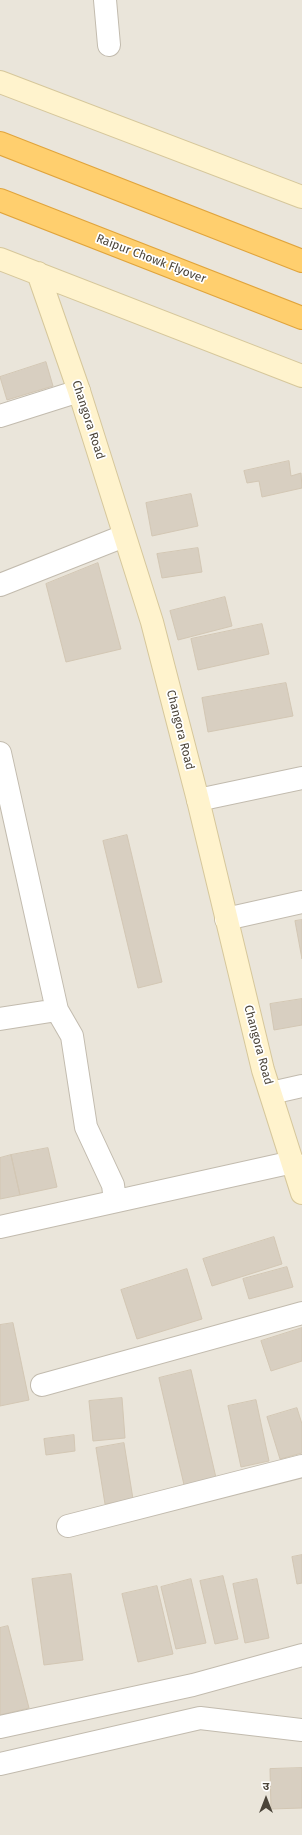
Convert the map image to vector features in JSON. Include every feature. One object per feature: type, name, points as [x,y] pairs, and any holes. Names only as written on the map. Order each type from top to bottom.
[{"type":"highway","points":[[0,143],[302,262]]},
{"type":"highway","name":"Raipur Chowk Flyover","points":[[0,200],[302,318]]},
{"type":"street","points":[[105,0],[109,45]]},
{"type":"street","points":[[0,82],[302,197]]},
{"type":"street","points":[[0,259],[302,376]]},
{"type":"street","name":"Changora Road","points":[[38,273],[79,391],[152,622],[198,800],[263,1070],[302,1193]]},
{"type":"street","points":[[0,416],[79,391]]},
{"type":"street","points":[[0,585],[124,536]]},
{"type":"street","points":[[0,753],[57,1010],[72,1036],[86,1127],[113,1184],[115,1201]]},
{"type":"street","points":[[198,800],[302,778]]},
{"type":"street","points":[[226,920],[302,902]]},
{"type":"street","points":[[0,1019],[57,1010]]},
{"type":"street","points":[[270,1092],[302,1086]]},
{"type":"street","points":[[0,1227],[293,1162]]},
{"type":"street","points":[[42,1385],[302,1313]]},
{"type":"street","points":[[68,1526],[302,1466]]},
{"type":"street","points":[[0,1727],[193,1685],[302,1655]]},
{"type":"street","points":[[0,1764],[200,1718],[302,1730]]},
{"type":"shaded area","points":[[0,0],[302,0],[302,1835],[0,1835]]},
{"type":"building","points":[[46,362],[53,386],[7,400],[0,377]]},
{"type":"building","points":[[289,461],[291,476],[301,473],[302,488],[262,497],[259,481],[247,483],[244,471]]},
{"type":"building","points":[[191,494],[198,526],[152,536],[146,503]]},
{"type":"building","points":[[198,548],[202,572],[162,578],[157,554]]},
{"type":"building","points":[[98,563],[121,649],[66,662],[46,584]]},
{"type":"building","points":[[225,597],[232,626],[178,640],[170,611]]},
{"type":"building","points":[[262,624],[269,654],[198,670],[191,639]]},
{"type":"building","points":[[286,683],[293,716],[208,732],[202,698]]},
{"type":"building","points":[[127,835],[162,982],[138,988],[103,841]]},
{"type":"building","points":[[302,920],[302,959],[295,921]]},
{"type":"building","points":[[302,999],[302,1025],[274,1030],[270,1004]]},
{"type":"building","points":[[48,1148],[57,1187],[20,1195],[11,1155]]},
{"type":"building","points":[[11,1155],[20,1195],[0,1199],[0,1158]]},
{"type":"building","points":[[274,1237],[282,1264],[212,1286],[203,1259]]},
{"type":"building","points":[[287,1267],[293,1287],[249,1299],[243,1279]]},
{"type":"building","points":[[187,1269],[202,1319],[137,1339],[121,1290]]},
{"type":"building","points":[[13,1323],[29,1400],[0,1406],[0,1325]]},
{"type":"building","points":[[302,1328],[302,1361],[271,1371],[261,1341]]},
{"type":"building","points":[[191,1370],[217,1482],[185,1489],[159,1378]]},
{"type":"building","points":[[122,1398],[125,1438],[93,1441],[89,1401]]},
{"type":"building","points":[[256,1400],[269,1461],[241,1467],[228,1406]]},
{"type":"building","points":[[297,1408],[302,1424],[302,1453],[280,1459],[267,1417]]},
{"type":"building","points":[[74,1435],[75,1451],[46,1455],[44,1439]]},
{"type":"building","points":[[124,1443],[133,1499],[105,1504],[96,1448]]},
{"type":"building","points":[[302,1555],[302,1583],[297,1584],[292,1557]]},
{"type":"building","points":[[71,1574],[83,1660],[44,1665],[32,1579]]},
{"type":"building","points":[[223,1576],[238,1639],[215,1644],[200,1581]]},
{"type":"building","points":[[191,1579],[206,1643],[176,1649],[161,1587]]},
{"type":"building","points":[[257,1579],[269,1638],[245,1643],[233,1584]]},
{"type":"building","points":[[157,1586],[173,1654],[138,1662],[122,1594]]},
{"type":"building","points":[[8,1626],[29,1708],[0,1715],[0,1628]]},
{"type":"building","points":[[302,1768],[302,1808],[271,1809],[270,1769]]}]
